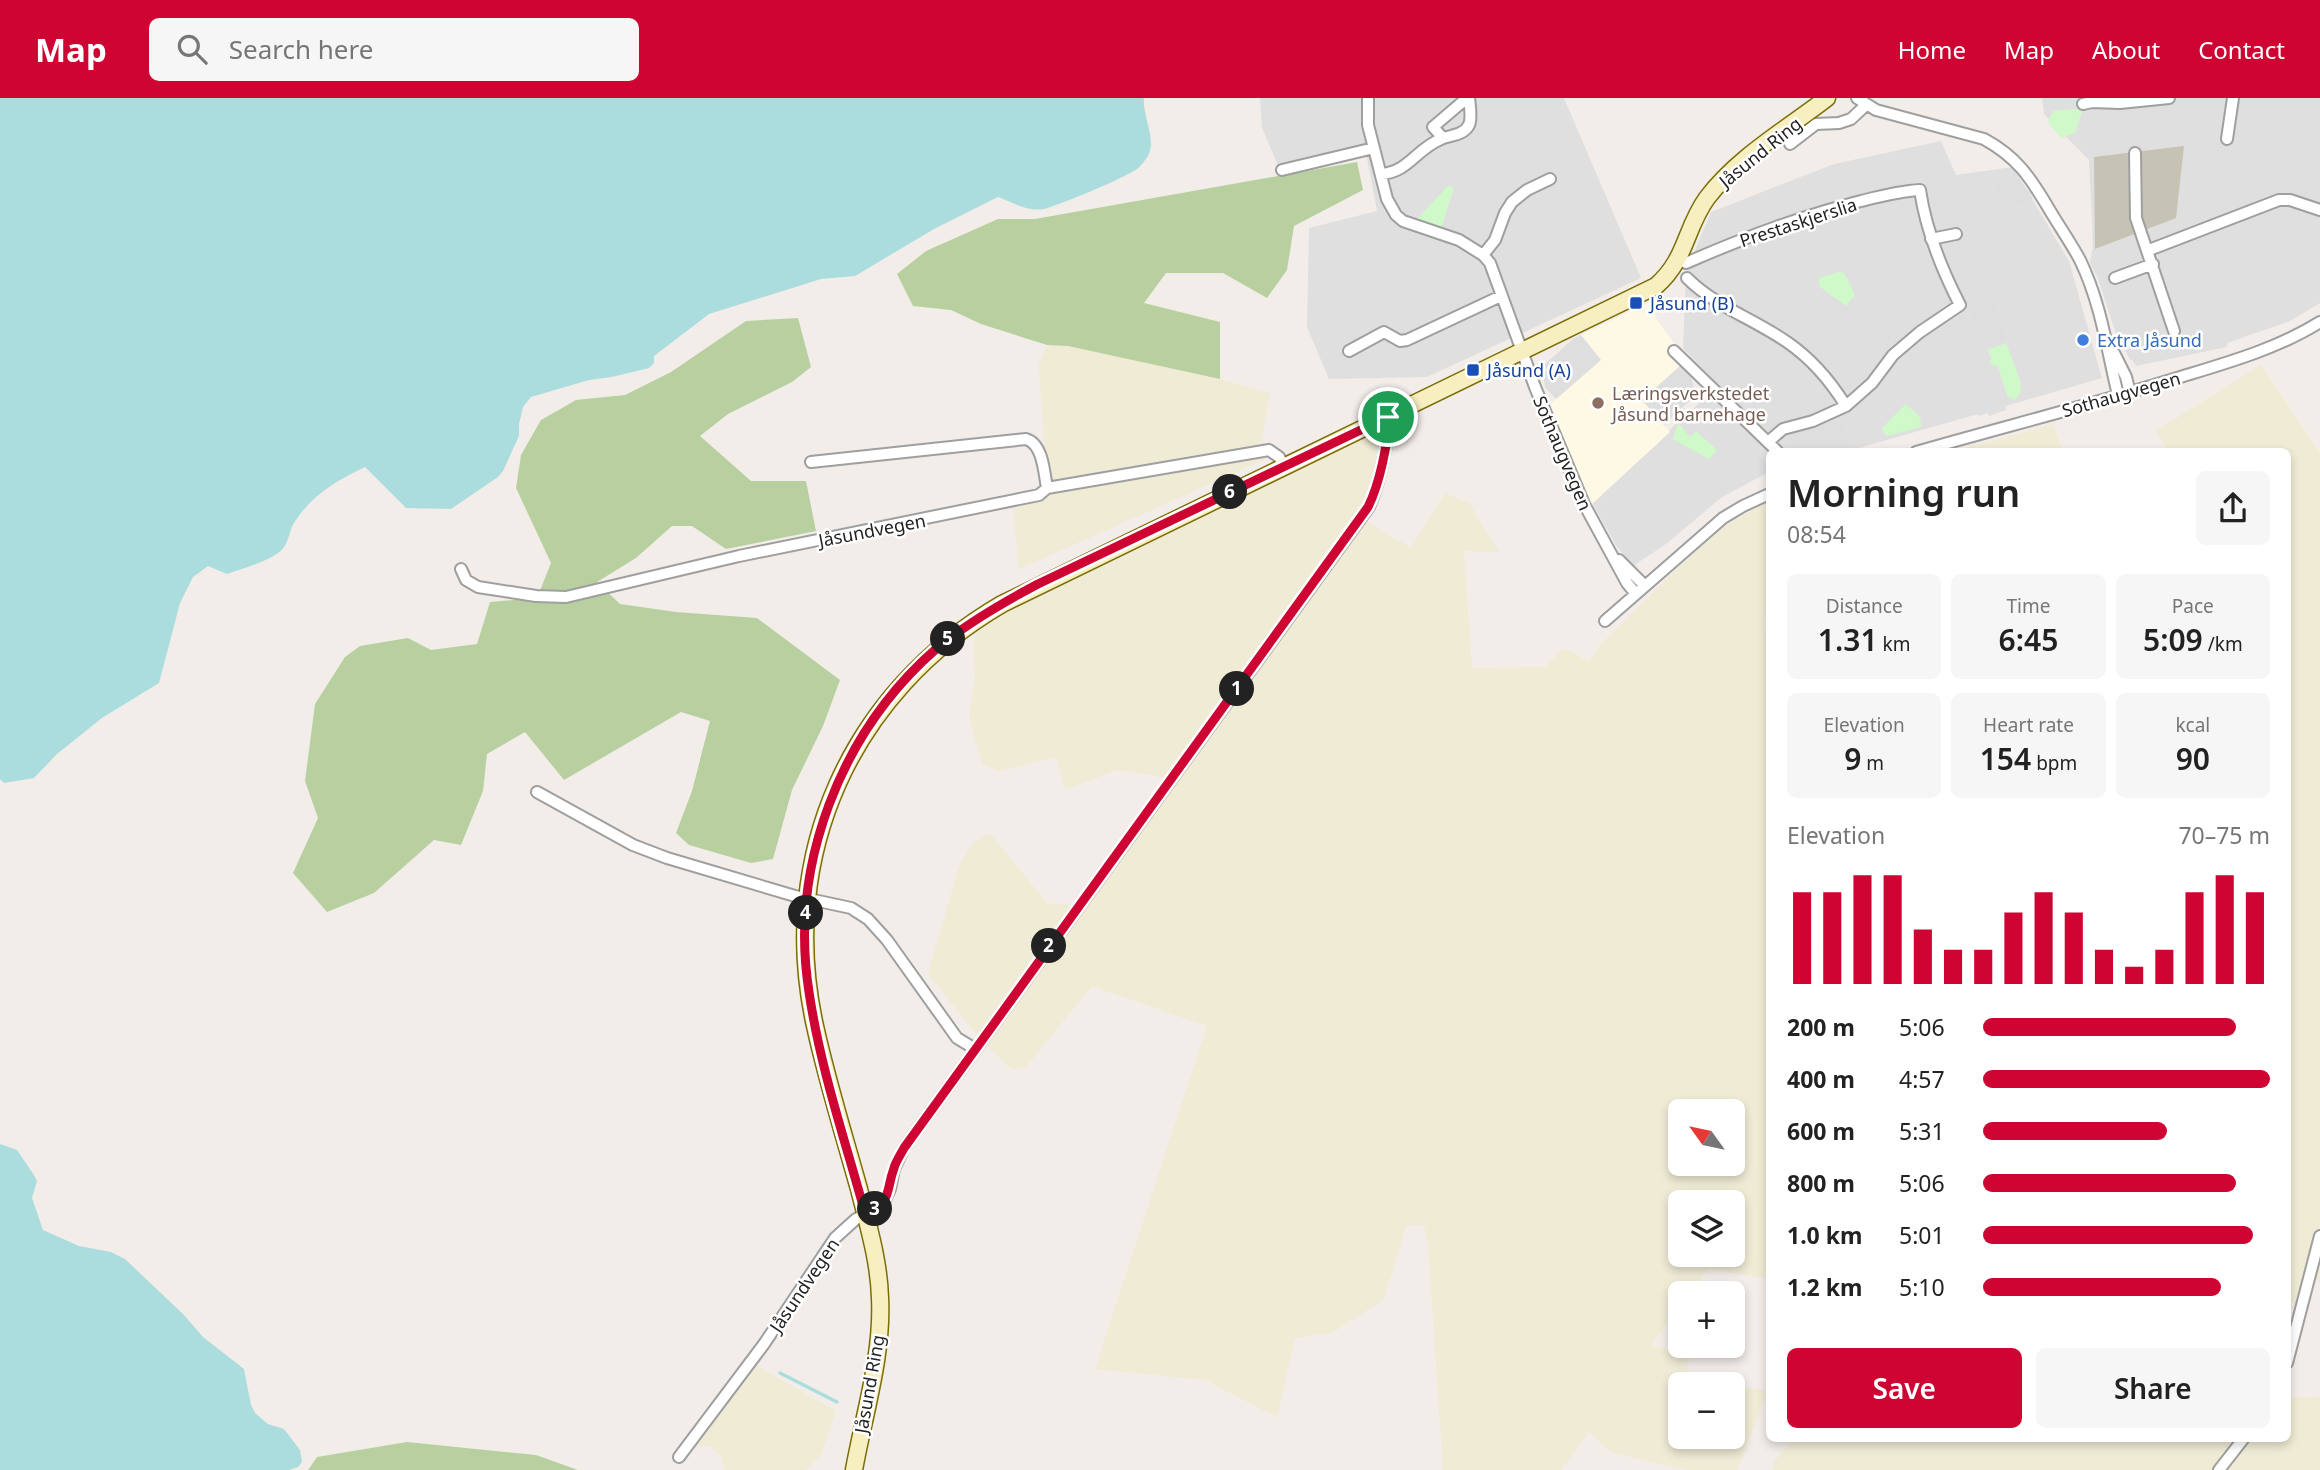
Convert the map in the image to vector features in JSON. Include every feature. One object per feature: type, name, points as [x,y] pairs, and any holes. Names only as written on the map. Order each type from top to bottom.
[{"type":"main road","name":"Jåsund Ring","points":[[854,1470],[878,1348],[880,1299],[875,1257],[865,1213],[815,1027],[808,991],[805,958],[807,897],[821,828],[843,771],[862,736],[887,700],[929,656],[967,625],[1020,594],[1651,290],[1670,274],[1679,260],[1699,212],[1723,179],[1827,98]]},
{"type":"street","points":[[1368,98],[1368,125],[1387,199],[1396,215],[1403,221],[1451,237],[1483,255],[1495,240],[1512,202],[1527,190],[1550,179]]},
{"type":"street","points":[[1381,174],[1399,171],[1432,143],[1460,134],[1470,121],[1468,98]]},
{"type":"street","points":[[1443,138],[1433,127],[1468,98]]},
{"type":"street","points":[[2083,104],[2169,98]]},
{"type":"street","points":[[2227,139],[2234,98]]},
{"type":"street","points":[[1790,144],[1816,124],[1839,123],[1851,119],[1862,102],[1876,110],[1969,133],[1997,146],[2016,160],[2034,184],[2080,260],[2124,394]]},
{"type":"street","points":[[1282,170],[1374,148]]},
{"type":"street","points":[[2135,153],[2136,218],[2149,250],[2174,331]]},
{"type":"street","name":"Prestaskjerslia","points":[[1679,260],[1686,263],[1763,230],[1829,209],[1904,191],[1920,190],[1931,239]]},
{"type":"street","points":[[2149,250],[2279,200],[2290,200],[2320,210]]},
{"type":"street","points":[[1769,441],[1783,429],[1813,421],[1846,406],[1872,383],[1893,355],[1920,332],[1960,305],[1942,270],[1931,239],[1956,234]]},
{"type":"street","name":"Sothaugvegen","points":[[1483,255],[1493,268],[1522,352],[1584,504],[1627,583],[1641,590]]},
{"type":"street","points":[[2115,278],[2153,264]]},
{"type":"street","points":[[1687,278],[1704,294],[1796,348],[1835,389],[1846,406]]},
{"type":"street","points":[[1349,351],[1384,332],[1400,341],[1407,340],[1501,296]]},
{"type":"street","name":"Sothaugvegen","points":[[1930,448],[2231,362],[2300,334],[2320,322]]},
{"type":"street","points":[[1674,351],[1775,448]]},
{"type":"street","name":"Jåsundvegen","points":[[679,1457],[764,1344],[835,1238],[853,1221],[883,1204],[904,1148],[1368,507],[1374,495],[1388,429],[1388,417]]},
{"type":"street","points":[[811,462],[1026,439],[1038,447],[1047,488]]},
{"type":"street","name":"Jåsundvegen","points":[[461,569],[466,580],[478,587],[536,596],[566,597],[738,556],[1039,495],[1047,488],[1269,450],[1279,457],[1284,467]]},
{"type":"street","points":[[1605,621],[1723,518],[1766,495]]},
{"type":"street","points":[[537,792],[632,845],[656,854],[851,908],[868,919],[887,940],[957,1038],[975,1049]]},
{"type":"street","points":[[2291,1348],[2320,1236]]},
{"type":"street","points":[[2219,1470],[2241,1442]]},
{"type":"shaded area","points":[[1260,98],[1564,98],[1641,278],[1427,377],[1329,379],[1307,327],[1309,228],[1377,211],[1365,148],[1279,168],[1262,128]]},
{"type":"shaded area","points":[[2042,98],[2320,98],[2320,303],[2290,321],[2227,343],[2227,347],[2136,366],[2118,340],[2097,276],[2090,263],[2093,245],[2089,160],[2044,114]]},
{"type":"shaded area","points":[[1941,141],[1956,175],[2013,167],[2069,261],[2102,378],[2006,406],[2006,410],[1989,416],[1988,413],[1978,414],[1859,448],[1766,448],[1766,474],[1722,497],[1666,544],[1633,566],[1617,547],[1591,501],[1718,386],[1683,348],[1686,271],[1711,212],[1834,164]]},
{"type":"shaded area","points":[[2184,146],[2176,218],[2095,249],[2094,157]]},
{"type":"shaded area","points":[[2018,178],[2033,200],[2003,209],[1996,185]]},
{"type":"shaded area","points":[[1827,293],[1846,306],[1851,300],[1892,335],[1873,354],[1817,307]]},
{"type":"shaded area","points":[[1990,294],[2006,340],[1989,346],[1984,334],[1977,336],[1969,310],[1976,307],[1973,300]]},
{"type":"shaded area","name":"Læringsverkstedet Jåsund barnehage","points":[[1650,301],[1657,320],[1676,346],[1681,365],[1642,400],[1670,432],[1591,505],[1548,406],[1601,360],[1581,335],[1634,309],[1637,313],[1645,309],[1644,305]]},
{"type":"shaded area","points":[[1581,335],[1601,360],[1556,399],[1545,387],[1543,375],[1548,370],[1544,365]]},
{"type":"shaded area","points":[[1047,345],[1068,346],[1220,379],[1270,393],[1261,444],[1266,459],[1019,569],[1013,509],[1046,499],[1053,476],[1044,445],[1039,364]]},
{"type":"shaded area","points":[[1681,365],[1689,371],[1694,387],[1699,392],[1664,425],[1642,400]]},
{"type":"shaded area","points":[[2261,365],[2320,453],[2320,1282],[2304,1275],[2297,1304],[2291,1303],[2291,448],[2167,448],[2156,431]]},
{"type":"shaded area","points":[[1842,420],[1850,447],[1792,448],[1788,435]]},
{"type":"shaded area","points":[[2053,424],[2062,448],[1965,448]]},
{"type":"shaded area","points":[[1381,426],[1369,493],[1356,515],[1411,548],[1445,493],[1469,503],[1499,552],[1464,551],[1472,668],[1545,667],[1563,648],[1589,661],[1600,645],[1687,559],[1727,524],[1766,503],[1766,1279],[1708,1269],[1699,1281],[1668,1281],[1668,1322],[1651,1345],[1668,1349],[1668,1358],[1689,1358],[1687,1372],[1668,1372],[1668,1449],[1745,1449],[1745,1388],[1766,1391],[1766,1396],[1737,1470],[1686,1470],[1610,1452],[1589,1432],[1561,1470],[1443,1470],[1428,1245],[1424,1225],[1406,1226],[1384,1299],[1332,1333],[1295,1338],[1277,1417],[1205,1380],[1095,1369],[1207,1026],[1092,986],[1026,1067],[1012,1070],[976,1034],[928,974],[959,866],[974,842],[990,833],[1047,903],[1085,907],[1174,788],[1163,777],[1117,770],[1065,790],[1056,757],[1000,771],[982,764],[969,717],[975,675],[973,644],[978,629],[1028,597]]},
{"type":"shaded area","points":[[755,1365],[836,1411],[821,1455],[806,1470],[724,1470],[721,1456],[711,1447],[691,1445]]},
{"type":"shaded area","points":[[2320,1397],[2320,1470],[1773,1470],[1773,1463],[1790,1442],[2291,1442],[2291,1398]]},
{"type":"green space","points":[[2083,108],[2075,133],[2061,138],[2048,122],[2053,111]]},
{"type":"green space","points":[[1357,162],[1363,190],[1294,226],[1287,270],[1267,298],[1223,273],[1166,273],[1144,303],[1220,322],[1220,379],[1068,346],[1047,345],[981,324],[951,310],[913,306],[897,274],[926,251],[998,219],[1035,219]]},
{"type":"green space","points":[[1448,186],[1454,188],[1441,228],[1415,221]]},
{"type":"green space","points":[[1844,273],[1855,295],[1846,306],[1819,286],[1819,278]]},
{"type":"green space","points":[[798,318],[811,367],[792,382],[728,414],[700,436],[751,481],[806,481],[816,531],[726,549],[692,526],[672,526],[636,558],[597,582],[620,604],[676,612],[757,618],[840,680],[823,726],[792,790],[773,859],[751,863],[689,845],[676,833],[692,791],[710,721],[681,712],[564,780],[525,732],[487,754],[483,791],[461,845],[434,840],[374,893],[327,912],[293,873],[318,818],[305,781],[315,704],[345,657],[360,646],[408,638],[431,650],[477,644],[490,602],[537,598],[551,563],[516,488],[521,455],[541,420],[576,400],[625,395],[671,372],[746,321]]},
{"type":"green space","points":[[2006,343],[2020,380],[2021,392],[2015,400],[2007,396],[1998,366],[1990,364],[1991,357],[1987,350]]},
{"type":"green space","points":[[1906,404],[1920,417],[1921,427],[1887,436],[1881,429]]},
{"type":"green space","points":[[1678,423],[1690,437],[1696,431],[1717,450],[1709,459],[1673,439]]},
{"type":"green space","points":[[407,1442],[536,1455],[578,1470],[308,1470],[317,1457]]},
{"type":"water","points":[[0,98],[1144,98],[1151,142],[1148,156],[1138,168],[1077,197],[1038,210],[998,197],[934,229],[855,276],[821,279],[709,314],[654,356],[654,363],[649,368],[589,380],[531,397],[523,407],[519,436],[503,471],[451,509],[406,508],[365,467],[345,477],[318,495],[303,511],[293,524],[285,546],[272,557],[227,574],[208,566],[193,577],[180,603],[159,683],[102,718],[57,754],[34,778],[4,783],[0,779]]},
{"type":"water","points":[[0,1144],[17,1150],[37,1181],[32,1198],[43,1230],[79,1246],[111,1252],[125,1259],[184,1315],[203,1337],[244,1369],[255,1413],[268,1424],[284,1429],[300,1450],[302,1462],[298,1467],[289,1470],[0,1470]]},
{"type":"waterway","points":[[780,1373],[837,1402]]},
{"type":"place","name":"Jåsund (B)","points":[[1636,303]]},
{"type":"place","name":"Extra Jåsund","points":[[2083,340]]},
{"type":"place","name":"Jåsund (A)","points":[[1473,370]]},
{"type":"place","name":"Læringsverkstedet Jåsund barnehage","points":[[1598,403]]},
{"type":"route","points":[[1388,417],[1388,429],[1374,495],[1368,507],[904,1148],[883,1204],[865,1213],[815,1027],[808,991],[805,930],[812,863],[821,828],[843,771],[868,726],[887,700],[922,662],[984,614],[1038,584],[1388,417]]}]
